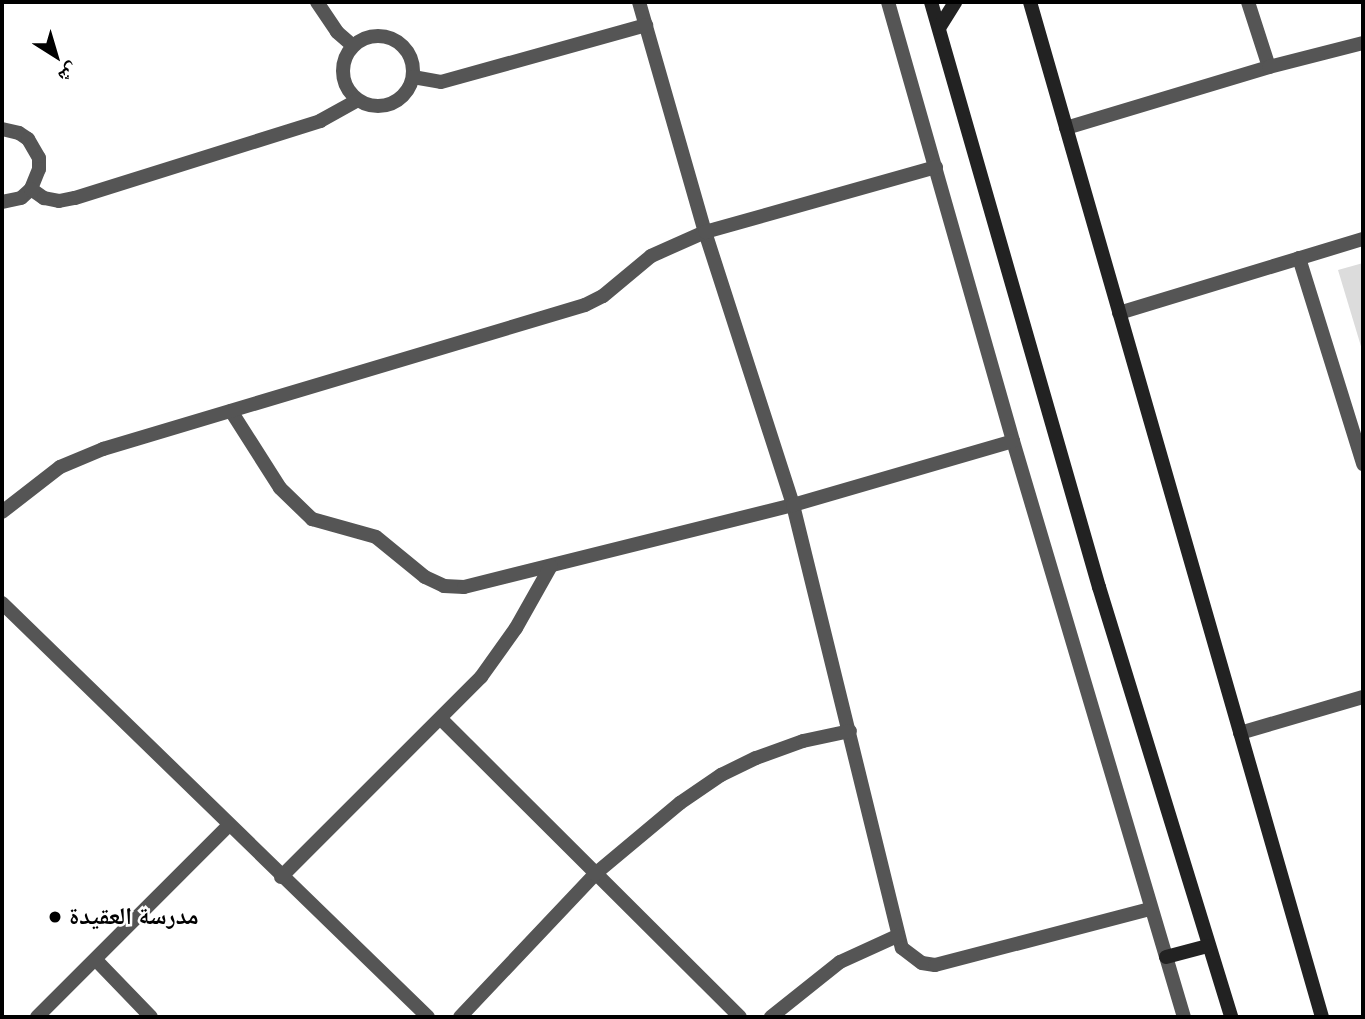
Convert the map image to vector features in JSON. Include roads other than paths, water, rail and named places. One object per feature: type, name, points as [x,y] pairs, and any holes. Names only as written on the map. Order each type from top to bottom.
[{"type":"main road","points":[[932,2],[1103,600],[1231,1017]]},
{"type":"main road","points":[[939,27],[956,2]]},
{"type":"main road","points":[[1030,2],[1322,1017]]},
{"type":"main road","points":[[1166,957],[1208,946]]},
{"type":"street","points":[[317,2],[337,32],[353,46]]},
{"type":"street","points":[[639,2],[705,232],[793,505],[850,731],[897,936],[911,957],[935,965],[1150,909]]},
{"type":"street","points":[[888,2],[1013,441],[1184,1017]]},
{"type":"street","points":[[1248,2],[1269,67]]},
{"type":"street","points":[[413,77],[440,82],[646,25]]},
{"type":"street","points":[[368,37],[394,40],[411,60],[413,77],[404,95],[387,105],[367,105],[346,88],[342,70],[353,46],[368,37]]},
{"type":"street","points":[[1066,128],[1269,67],[1363,43]]},
{"type":"street","points":[[31,189],[52,200],[75,198],[320,121],[358,100]]},
{"type":"street","points":[[2,129],[19,133],[35,148],[39,169],[31,189],[21,198],[2,202]]},
{"type":"street","points":[[2,513],[60,467],[103,449],[585,305],[603,296],[652,256],[705,232],[936,167]]},
{"type":"street","points":[[1119,313],[1363,239]]},
{"type":"street","points":[[1299,258],[1363,464]]},
{"type":"street","points":[[231,411],[295,505],[312,519],[376,537],[425,577],[444,586],[464,587],[793,505],[1013,441]]},
{"type":"street","points":[[281,877],[441,719],[500,653],[551,566]]},
{"type":"street","points":[[2,603],[228,826],[428,1017]]},
{"type":"street","points":[[1240,733],[1363,698]]},
{"type":"street","points":[[441,719],[740,1017]]},
{"type":"street","points":[[460,1017],[595,874],[670,811],[721,775],[756,758],[803,741],[850,731]]},
{"type":"street","points":[[37,1017],[228,826]]},
{"type":"street","points":[[771,1017],[840,962],[897,936]]},
{"type":"street","points":[[96,960],[151,1017]]},
{"type":"place","name":"مدرسة العقيدة","points":[[55,917]]}]
